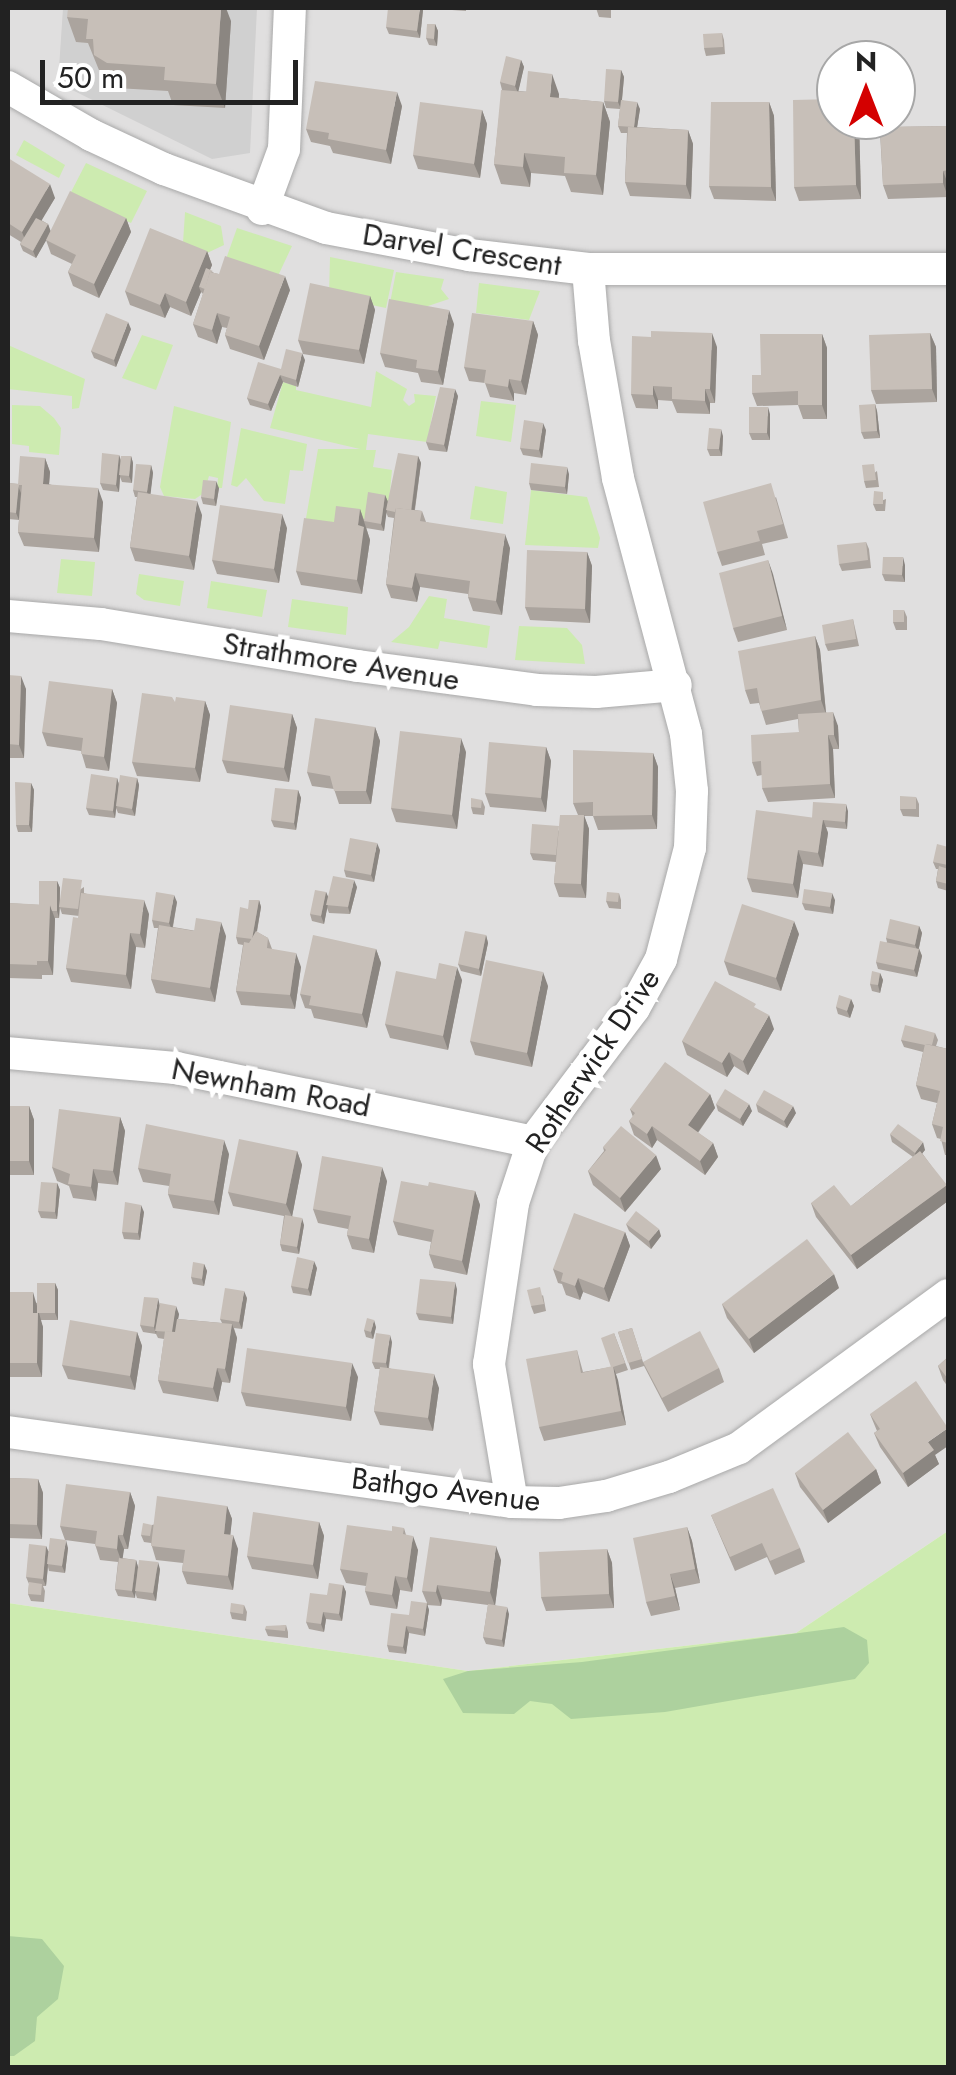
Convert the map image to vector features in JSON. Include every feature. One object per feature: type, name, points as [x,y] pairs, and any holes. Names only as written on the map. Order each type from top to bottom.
[{"type":"street","points":[[262,208],[284,149],[290,8]]},
{"type":"street","name":"Darvel Crescent","points":[[8,87],[115,147],[262,208],[326,228],[469,254],[588,269],[948,270]]},
{"type":"street","name":"Rotherwick Drive","points":[[512,1502],[489,1364],[507,1236],[532,1142],[634,1008],[667,940],[690,848],[692,791],[676,686],[618,478],[594,341],[588,269]]},
{"type":"street","name":"Strathmore Avenue","points":[[8,616],[100,624],[358,666],[537,690],[596,692],[676,686]]},
{"type":"street","name":"Newnham Road","points":[[8,1053],[176,1068],[532,1142]]},
{"type":"street","name":"Bathgo Avenue","points":[[8,1432],[512,1502],[560,1503],[606,1496],[669,1478],[740,1448],[948,1295]]},
{"type":"shaded area","points":[[8,8],[948,8],[948,1531],[796,1633],[468,1671],[8,1603]]},
{"type":"shaded area","points":[[63,8],[257,8],[250,153],[212,159],[58,83]]},
{"type":"green space","points":[[24,140],[65,165],[59,178],[16,155]]},
{"type":"green space","points":[[86,163],[147,191],[131,223],[70,194]]},
{"type":"green space","points":[[185,212],[221,226],[224,245],[207,253],[183,243]]},
{"type":"green space","points":[[237,228],[292,246],[277,278],[226,259]]},
{"type":"green space","points":[[330,257],[394,270],[386,308],[329,296]]},
{"type":"green space","points":[[396,272],[444,279],[441,289],[449,299],[419,309],[390,303]]},
{"type":"green space","points":[[479,283],[540,291],[529,320],[476,313]]},
{"type":"green space","points":[[142,335],[173,345],[156,390],[122,378]]},
{"type":"green space","points":[[8,345],[85,379],[79,408],[72,409],[72,396],[8,389]]},
{"type":"green space","points":[[376,371],[407,389],[403,400],[409,406],[415,402],[414,394],[436,396],[427,442],[368,434],[366,450],[376,450],[373,467],[392,470],[389,501],[367,523],[340,528],[305,524],[318,449],[360,449],[270,428],[283,382],[296,386],[296,390],[371,407]]},
{"type":"green space","points":[[481,401],[516,405],[511,442],[476,436]]},
{"type":"green space","points":[[12,405],[40,406],[54,418],[61,428],[59,455],[29,452],[29,446],[12,444]]},
{"type":"green space","points":[[174,406],[231,422],[222,488],[217,488],[218,478],[209,476],[204,493],[195,499],[164,496],[160,487]]},
{"type":"green space","points":[[241,428],[307,444],[303,471],[290,470],[285,504],[264,501],[246,478],[237,487],[231,485]]},
{"type":"green space","points":[[475,486],[507,492],[503,524],[470,519]]},
{"type":"green space","points":[[531,490],[587,497],[600,538],[598,548],[525,545]]},
{"type":"green space","points":[[61,559],[95,562],[92,596],[57,593]]},
{"type":"green space","points":[[139,574],[184,581],[180,606],[144,600],[136,594]]},
{"type":"green space","points":[[211,581],[267,590],[262,617],[207,608]]},
{"type":"green space","points":[[429,596],[447,599],[444,618],[490,626],[487,648],[440,641],[438,649],[391,642],[409,627]]},
{"type":"green space","points":[[292,599],[348,607],[346,635],[288,627]]},
{"type":"green space","points":[[519,626],[567,628],[582,645],[585,664],[515,660]]},
{"type":"green space","points":[[948,1531],[948,2067],[8,2068],[8,1603],[468,1671],[796,1633]]},
{"type":"green space","points":[[844,1627],[867,1640],[869,1663],[855,1679],[665,1712],[571,1719],[552,1704],[530,1701],[514,1714],[463,1713],[443,1679],[468,1671],[582,1662]]},
{"type":"green space","points":[[8,1936],[42,1939],[64,1966],[58,1999],[37,2017],[35,2041],[14,2056],[8,2056]]},
{"type":"building","points":[[68,8],[221,8],[216,84],[164,80],[165,67],[107,63],[94,55],[93,39],[86,39],[88,19],[67,17]]},
{"type":"building","points":[[388,8],[420,8],[417,31],[386,27]]},
{"type":"building","points":[[427,24],[435,24],[434,39],[426,38]]},
{"type":"building","points":[[722,33],[723,47],[704,48],[703,34]]},
{"type":"building","points":[[506,56],[521,60],[515,86],[500,82]]},
{"type":"building","points":[[606,69],[621,70],[618,102],[604,101]]},
{"type":"building","points":[[528,71],[552,74],[550,97],[603,102],[596,175],[564,173],[565,157],[524,153],[523,167],[494,164],[501,90],[526,92]]},
{"type":"building","points":[[315,81],[397,92],[386,150],[328,139],[329,133],[306,129]]},
{"type":"building","points":[[816,99],[816,140],[855,140],[856,185],[794,187],[793,100]]},
{"type":"building","points":[[621,100],[637,102],[634,127],[618,126]]},
{"type":"building","points":[[420,102],[482,110],[474,164],[413,155]]},
{"type":"building","points":[[711,102],[769,102],[771,187],[709,186]]},
{"type":"building","points":[[916,126],[948,126],[948,170],[943,171],[943,183],[883,185],[881,140],[916,140]]},
{"type":"building","points":[[628,127],[688,130],[686,185],[625,182]]},
{"type":"building","points":[[8,158],[50,184],[22,232],[8,223]]},
{"type":"building","points":[[70,191],[126,218],[94,284],[68,272],[76,255],[46,240]]},
{"type":"building","points":[[36,218],[48,224],[33,251],[20,244]]},
{"type":"building","points":[[150,228],[207,251],[186,302],[165,293],[160,305],[125,291]]},
{"type":"building","points":[[225,256],[285,276],[259,346],[225,335],[230,317],[217,313],[212,330],[193,324],[210,272],[219,274]]},
{"type":"building","points":[[206,268],[213,271],[205,289],[199,287]]},
{"type":"building","points":[[310,283],[370,296],[359,350],[298,340]]},
{"type":"building","points":[[389,299],[449,310],[438,371],[416,368],[417,360],[380,353]]},
{"type":"building","points":[[106,313],[128,322],[114,360],[91,351]]},
{"type":"building","points":[[472,313],[533,321],[521,381],[509,379],[508,387],[484,383],[486,370],[464,367]]},
{"type":"building","points":[[651,331],[712,333],[710,389],[705,389],[705,401],[672,399],[672,387],[653,386],[653,395],[631,394],[632,336],[651,337]]},
{"type":"building","points":[[930,333],[932,389],[871,390],[869,335]]},
{"type":"building","points":[[760,334],[822,334],[822,405],[798,405],[798,391],[752,393],[752,375],[761,375]]},
{"type":"building","points":[[286,349],[302,353],[296,380],[280,375],[268,404],[247,398],[258,362],[281,369]]},
{"type":"building","points":[[440,387],[455,389],[444,445],[426,442]]},
{"type":"building","points":[[875,404],[877,431],[861,432],[859,405]]},
{"type":"building","points":[[749,407],[768,407],[767,433],[749,433]]},
{"type":"building","points":[[524,420],[543,423],[539,450],[520,448]]},
{"type":"building","points":[[709,428],[721,429],[719,449],[707,449]]},
{"type":"building","points":[[102,453],[119,455],[116,485],[100,483]]},
{"type":"building","points":[[398,453],[418,456],[411,510],[396,508],[395,512],[386,510]]},
{"type":"building","points":[[20,456],[45,458],[43,484],[98,488],[94,538],[18,532]]},
{"type":"building","points":[[121,456],[131,456],[129,476],[119,475]]},
{"type":"building","points":[[531,463],[567,467],[565,487],[529,483]]},
{"type":"building","points":[[136,464],[151,465],[147,492],[133,490]]},
{"type":"building","points":[[874,464],[876,480],[864,481],[862,465]]},
{"type":"building","points":[[203,480],[216,481],[214,499],[201,497]]},
{"type":"building","points":[[8,483],[19,484],[16,513],[8,512]]},
{"type":"building","points":[[771,483],[783,524],[757,531],[760,541],[717,552],[703,502]]},
{"type":"building","points":[[874,491],[883,492],[883,504],[873,504]]},
{"type":"building","points":[[138,492],[197,501],[189,556],[130,547]]},
{"type":"building","points":[[368,492],[385,495],[381,524],[364,521]]},
{"type":"building","points":[[220,505],[282,514],[274,569],[212,560]]},
{"type":"building","points":[[336,506],[360,509],[358,525],[364,527],[357,580],[296,571],[304,518],[334,522]]},
{"type":"building","points":[[396,508],[422,511],[420,521],[505,534],[496,601],[468,597],[470,581],[415,573],[412,588],[386,584]]},
{"type":"building","points":[[866,542],[868,560],[839,564],[837,545]]},
{"type":"building","points":[[527,550],[587,552],[585,609],[525,607]]},
{"type":"building","points":[[883,557],[903,557],[902,575],[882,574]]},
{"type":"building","points":[[768,560],[782,616],[733,628],[719,573]]},
{"type":"building","points":[[893,610],[904,610],[904,622],[893,622]]},
{"type":"building","points":[[853,619],[856,639],[825,644],[822,625]]},
{"type":"building","points":[[815,636],[821,700],[761,711],[757,688],[745,690],[738,651]]},
{"type":"building","points":[[8,675],[21,676],[19,745],[8,744]]},
{"type":"building","points":[[49,681],[112,689],[104,757],[81,754],[83,738],[42,732]]},
{"type":"building","points":[[142,693],[172,697],[175,702],[176,697],[205,701],[195,768],[132,762]]},
{"type":"building","points":[[230,705],[292,714],[284,768],[222,760]]},
{"type":"building","points":[[833,712],[834,735],[828,735],[830,784],[762,788],[761,761],[752,762],[751,735],[799,732],[798,714]]},
{"type":"building","points":[[315,718],[375,727],[366,791],[334,791],[330,776],[307,772]]},
{"type":"building","points":[[400,731],[461,738],[452,815],[391,808]]},
{"type":"building","points":[[489,742],[546,747],[541,798],[485,793]]},
{"type":"building","points":[[573,750],[653,753],[652,815],[593,816],[593,802],[573,803]]},
{"type":"building","points":[[91,774],[117,778],[113,811],[86,808]]},
{"type":"building","points":[[120,775],[137,778],[132,809],[116,806]]},
{"type":"building","points":[[15,782],[31,783],[29,825],[16,825]]},
{"type":"building","points":[[275,788],[298,790],[294,823],[271,820]]},
{"type":"building","points":[[900,796],[916,797],[916,809],[900,809]]},
{"type":"building","points":[[471,798],[482,800],[481,808],[471,807]]},
{"type":"building","points":[[813,802],[846,804],[845,822],[812,818]]},
{"type":"building","points":[[756,810],[823,819],[818,853],[798,850],[793,884],[747,878]]},
{"type":"building","points":[[560,815],[584,815],[581,884],[554,883]]},
{"type":"building","points":[[532,824],[559,826],[556,855],[530,853]]},
{"type":"building","points":[[350,838],[377,843],[371,875],[344,870]]},
{"type":"building","points":[[937,844],[948,847],[948,865],[933,862]]},
{"type":"building","points":[[939,866],[948,869],[948,884],[936,881]]},
{"type":"building","points":[[333,876],[354,880],[348,907],[326,905]]},
{"type":"building","points":[[63,878],[82,880],[78,909],[59,907]]},
{"type":"building","points":[[39,881],[57,881],[57,911],[52,911],[50,905],[39,905]]},
{"type":"building","points":[[804,889],[832,893],[830,907],[802,903]]},
{"type":"building","points":[[315,890],[326,892],[321,916],[310,914]]},
{"type":"building","points":[[156,892],[174,895],[169,923],[152,920]]},
{"type":"building","points":[[607,892],[619,893],[618,902],[606,901]]},
{"type":"building","points":[[81,893],[144,900],[140,934],[130,933],[126,975],[66,968],[73,917],[78,918]]},
{"type":"building","points":[[249,900],[259,900],[252,939],[236,937],[240,907],[248,909]]},
{"type":"building","points":[[8,903],[50,905],[48,961],[37,961],[37,965],[8,964]]},
{"type":"building","points":[[742,904],[794,921],[776,978],[724,961]]},
{"type":"building","points":[[196,918],[221,922],[210,988],[151,979],[159,925],[194,931]]},
{"type":"building","points":[[890,919],[919,926],[915,945],[886,938]]},
{"type":"building","points":[[256,931],[268,938],[267,948],[296,953],[290,995],[236,991],[244,942],[249,943]]},
{"type":"building","points":[[465,931],[486,935],[479,969],[458,964]]},
{"type":"building","points":[[313,935],[376,949],[362,1014],[309,1005],[311,996],[300,994]]},
{"type":"building","points":[[880,941],[919,949],[914,970],[876,962]]},
{"type":"building","points":[[486,960],[543,972],[527,1053],[470,1041]]},
{"type":"building","points":[[439,963],[457,967],[443,1036],[385,1024],[396,971],[436,979]]},
{"type":"building","points":[[872,971],[880,973],[878,985],[870,984]]},
{"type":"building","points":[[715,981],[769,1015],[743,1061],[729,1052],[722,1063],[682,1041]]},
{"type":"building","points":[[839,995],[851,999],[847,1011],[836,1007]]},
{"type":"building","points":[[905,1025],[935,1033],[932,1045],[901,1040]]},
{"type":"building","points":[[925,1044],[948,1049],[948,1143],[940,1141],[943,1127],[932,1124],[940,1091],[916,1085]]},
{"type":"building","points":[[665,1062],[710,1094],[688,1125],[713,1143],[700,1161],[652,1126],[647,1134],[629,1121],[635,1113],[630,1109]]},
{"type":"building","points":[[725,1089],[749,1104],[740,1119],[716,1104]]},
{"type":"building","points":[[764,1090],[793,1106],[784,1121],[756,1104]]},
{"type":"building","points":[[8,1106],[29,1106],[29,1161],[8,1161]]},
{"type":"building","points":[[59,1109],[120,1117],[113,1171],[93,1169],[91,1187],[68,1184],[70,1174],[52,1167]]},
{"type":"building","points":[[146,1124],[224,1140],[214,1201],[168,1194],[171,1174],[138,1168]]},
{"type":"building","points":[[898,1124],[923,1142],[915,1153],[890,1134]]},
{"type":"building","points":[[621,1126],[656,1155],[620,1198],[588,1171]]},
{"type":"building","points":[[239,1139],[297,1151],[286,1204],[228,1192]]},
{"type":"building","points":[[920,1151],[947,1185],[851,1255],[811,1203],[834,1185],[851,1206]]},
{"type":"building","points":[[322,1156],[382,1167],[369,1239],[347,1235],[351,1216],[313,1209]]},
{"type":"building","points":[[401,1181],[475,1191],[462,1261],[429,1254],[434,1230],[393,1221]]},
{"type":"building","points":[[41,1182],[57,1183],[55,1212],[38,1211]]},
{"type":"building","points":[[125,1202],[141,1205],[138,1233],[122,1232]]},
{"type":"building","points":[[636,1211],[659,1229],[649,1241],[626,1224]]},
{"type":"building","points":[[574,1213],[625,1232],[604,1288],[578,1278],[575,1286],[561,1281],[563,1273],[553,1269]]},
{"type":"building","points":[[285,1215],[302,1218],[297,1247],[280,1244]]},
{"type":"building","points":[[807,1239],[834,1274],[749,1339],[722,1304]]},
{"type":"building","points":[[297,1257],[314,1261],[308,1289],[291,1286]]},
{"type":"building","points":[[193,1262],[204,1264],[202,1279],[191,1277]]},
{"type":"building","points":[[420,1279],[455,1282],[451,1317],[416,1313]]},
{"type":"building","points":[[37,1283],[55,1283],[55,1313],[37,1313]]},
{"type":"building","points":[[540,1287],[544,1304],[531,1306],[527,1290]]},
{"type":"building","points":[[225,1288],[244,1291],[239,1322],[220,1319]]},
{"type":"building","points":[[8,1292],[33,1292],[33,1313],[38,1313],[37,1363],[8,1363]]},
{"type":"building","points":[[144,1297],[158,1298],[154,1327],[140,1325]]},
{"type":"building","points":[[160,1303],[176,1306],[172,1332],[155,1331]]},
{"type":"building","points":[[367,1318],[374,1320],[371,1332],[364,1330]]},
{"type":"building","points":[[177,1319],[232,1324],[225,1369],[217,1368],[213,1388],[158,1380],[165,1331],[175,1332]]},
{"type":"building","points":[[70,1320],[137,1332],[130,1376],[62,1365]]},
{"type":"building","points":[[632,1328],[642,1359],[628,1363],[618,1332]]},
{"type":"building","points":[[700,1331],[719,1368],[662,1398],[643,1362]]},
{"type":"building","points":[[376,1333],[390,1335],[386,1363],[372,1362]]},
{"type":"building","points":[[614,1333],[625,1363],[611,1367],[601,1338]]},
{"type":"building","points":[[247,1348],[352,1363],[346,1407],[241,1392]]},
{"type":"building","points":[[577,1350],[581,1373],[613,1366],[621,1411],[539,1427],[526,1359]]},
{"type":"building","points":[[948,1357],[948,1379],[938,1366]]},
{"type":"building","points":[[380,1367],[434,1374],[428,1418],[374,1411]]},
{"type":"building","points":[[916,1381],[948,1428],[928,1442],[934,1450],[903,1473],[874,1433],[880,1429],[870,1414]]},
{"type":"building","points":[[848,1432],[876,1469],[823,1510],[795,1473]]},
{"type":"building","points":[[8,1478],[38,1479],[37,1525],[8,1524]]},
{"type":"building","points":[[66,1484],[130,1492],[117,1549],[95,1546],[97,1531],[60,1526]]},
{"type":"building","points":[[773,1488],[800,1548],[770,1561],[762,1543],[730,1557],[711,1515]]},
{"type":"building","points":[[157,1496],[227,1506],[224,1534],[233,1535],[228,1576],[182,1571],[185,1550],[151,1546]]},
{"type":"building","points":[[253,1512],[319,1522],[313,1565],[247,1556]]},
{"type":"building","points":[[143,1523],[152,1525],[150,1536],[141,1535]]},
{"type":"building","points":[[347,1525],[392,1531],[392,1526],[404,1528],[403,1534],[413,1536],[407,1578],[395,1576],[392,1595],[365,1591],[368,1573],[340,1569]]},
{"type":"building","points":[[687,1527],[695,1569],[670,1574],[675,1596],[646,1602],[633,1538]]},
{"type":"building","points":[[430,1537],[496,1546],[490,1592],[437,1585],[436,1592],[422,1591]]},
{"type":"building","points":[[50,1538],[66,1540],[62,1566],[47,1564]]},
{"type":"building","points":[[29,1544],[46,1546],[43,1579],[26,1577]]},
{"type":"building","points":[[607,1549],[609,1594],[541,1597],[539,1552]]},
{"type":"building","points":[[119,1558],[136,1560],[132,1591],[115,1589]]},
{"type":"building","points":[[139,1560],[158,1562],[153,1593],[135,1591]]},
{"type":"building","points":[[29,1582],[42,1584],[41,1595],[28,1594]]},
{"type":"building","points":[[329,1583],[343,1585],[339,1614],[323,1612],[321,1624],[306,1622],[310,1593],[327,1595]]},
{"type":"building","points":[[411,1601],[427,1603],[423,1629],[406,1626],[403,1647],[387,1645],[391,1613],[409,1615]]},
{"type":"building","points":[[231,1603],[244,1605],[243,1614],[230,1612]]},
{"type":"building","points":[[488,1604],[507,1607],[502,1640],[483,1637]]},
{"type":"building","points":[[286,1625],[285,1631],[265,1629],[266,1626]]}]
